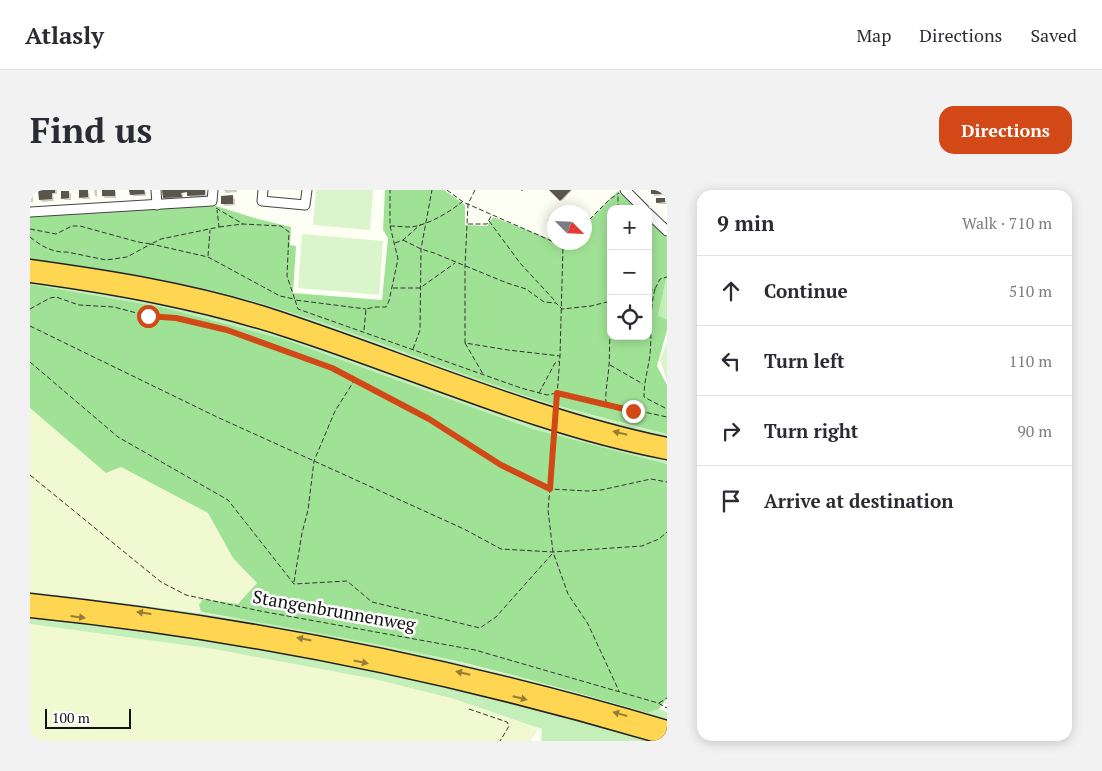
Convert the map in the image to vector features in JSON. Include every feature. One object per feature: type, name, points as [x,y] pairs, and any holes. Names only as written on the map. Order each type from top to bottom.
[{"type":"highway","points":[[30,266],[146,284],[230,303],[337,337],[544,411],[596,427],[667,444]]},
{"type":"highway","points":[[30,276],[137,292],[231,314],[305,336],[545,422],[605,439],[667,453]]},
{"type":"highway","points":[[30,600],[161,616],[252,630],[353,649],[526,688],[667,727]]},
{"type":"highway","points":[[30,611],[210,635],[349,660],[557,707],[667,739]]},
{"type":"street","points":[[156,190],[156,205]]},
{"type":"street","points":[[30,212],[212,201],[213,190]]},
{"type":"street","points":[[263,190],[262,201],[305,205],[307,190]]},
{"type":"street","points":[[622,191],[639,205]]},
{"type":"street","points":[[652,217],[667,231]]},
{"type":"path","points":[[30,229],[56,234],[72,226],[80,226],[138,242],[208,257],[280,296],[366,309],[386,307],[398,259],[390,226],[390,190]]},
{"type":"path","points":[[412,349],[420,330],[421,248],[432,190]]},
{"type":"path","points":[[447,190],[463,202],[547,239]]},
{"type":"path","points":[[475,190],[468,204],[465,266],[465,343],[484,375]]},
{"type":"path","points":[[619,205],[622,191]]},
{"type":"path","points":[[592,216],[610,199],[622,191]]},
{"type":"path","points":[[395,244],[404,240],[422,224],[452,210],[463,202]]},
{"type":"path","points":[[219,227],[217,209],[243,224]]},
{"type":"path","points":[[467,224],[487,224],[492,215]]},
{"type":"path","points":[[489,221],[520,263],[562,309]]},
{"type":"path","points":[[30,237],[43,247],[106,260],[127,257],[161,239],[219,227],[243,224],[281,226],[289,232],[288,276],[298,309],[484,375],[547,395],[557,395],[667,417]]},
{"type":"path","points":[[390,226],[422,224]]},
{"type":"path","points":[[208,257],[210,229]]},
{"type":"path","points":[[404,240],[506,283],[526,289],[544,302],[556,303]]},
{"type":"path","points":[[564,250],[560,361],[548,510],[553,552],[568,594],[588,624],[620,693]]},
{"type":"path","points":[[392,288],[420,288],[456,262]]},
{"type":"path","points":[[667,276],[660,279],[653,298],[650,324],[650,355],[644,385],[644,397],[667,409]]},
{"type":"path","points":[[30,309],[50,298],[79,305],[114,307],[148,316],[176,318],[227,330],[297,354],[332,368],[429,419],[501,465],[550,489],[602,490],[651,478],[667,482]]},
{"type":"path","points":[[562,309],[607,302]]},
{"type":"path","points":[[364,332],[366,309]]},
{"type":"path","points":[[30,326],[217,417],[464,529],[501,549],[553,552],[642,546],[659,539],[667,532]]},
{"type":"path","points":[[606,404],[605,391],[609,364],[609,340]]},
{"type":"path","points":[[465,343],[560,356]]},
{"type":"path","points":[[539,392],[555,363],[560,361]]},
{"type":"path","points":[[30,362],[118,437],[228,500],[294,584]]},
{"type":"path","points":[[609,364],[644,385]]},
{"type":"path","points":[[294,584],[302,533],[308,510],[314,461],[335,411],[355,380]]},
{"type":"path","name":"Stangenbrunnenweg","points":[[30,475],[161,582],[186,595],[260,611],[475,650],[667,708]]},
{"type":"path","points":[[294,584],[347,581],[372,602],[480,628],[496,617],[553,552]]},
{"type":"path","points":[[658,704],[667,698]]},
{"type":"path","points":[[469,709],[507,722],[510,726],[500,741]]},
{"type":"green space","points":[[316,190],[373,190],[370,230],[313,225]]},
{"type":"green space","points":[[385,190],[444,190],[465,205],[465,225],[487,226],[493,217],[547,238],[547,250],[592,250],[592,218],[618,191],[632,205],[607,205],[607,340],[652,340],[652,224],[667,238],[667,275],[658,316],[667,319],[667,330],[657,366],[667,385],[667,434],[533,398],[347,331],[245,299],[165,280],[30,259],[30,212],[210,204],[291,227],[290,245],[296,246],[293,293],[382,300],[388,238],[383,230]]},
{"type":"green space","points":[[302,234],[383,241],[379,295],[298,288]]},
{"type":"green space","points":[[30,259],[151,277],[245,299],[347,331],[533,398],[590,415],[667,434],[667,437],[613,425],[561,410],[249,302],[168,282]]},
{"type":"green space","points":[[667,275],[667,319],[658,316]]},
{"type":"green space","points":[[30,283],[79,289],[176,306],[260,328],[332,352],[474,405],[549,429],[667,460],[667,464],[533,429],[284,339],[162,307]]},
{"type":"green space","points":[[30,284],[162,307],[284,339],[533,429],[667,464],[667,698],[659,709],[648,713],[436,656],[201,612],[199,605],[203,599],[238,604],[257,583],[233,558],[208,513],[121,467],[106,473],[30,408]]},
{"type":"green space","points":[[667,342],[667,381],[660,360]]},
{"type":"green space","points":[[30,408],[106,473],[121,467],[208,513],[233,558],[257,583],[238,604],[203,599],[199,609],[201,612],[30,592]]},
{"type":"green space","points":[[30,592],[222,616],[336,635],[493,671],[648,713],[659,709],[667,712],[667,721],[510,678],[352,642],[191,614]]},
{"type":"green space","points":[[30,617],[188,637],[344,665],[498,700],[652,741],[541,741],[542,729],[451,698],[374,679],[214,649],[30,624]]},
{"type":"green space","points":[[30,624],[214,649],[374,679],[451,698],[539,728],[531,741],[30,741]]},
{"type":"building","points":[[38,190],[55,190],[55,193],[52,193],[52,199],[39,200]]},
{"type":"building","points":[[79,190],[88,190],[88,197],[79,198]]},
{"type":"building","points":[[102,190],[115,190],[115,196],[102,196]]},
{"type":"building","points":[[129,190],[144,190],[145,194],[130,195]]},
{"type":"building","points":[[162,190],[205,190],[205,195],[187,196],[187,192],[181,193],[182,197],[163,198]]},
{"type":"building","points":[[549,190],[571,190],[560,201]]},
{"type":"building","points":[[651,190],[665,190],[665,194],[651,194]]},
{"type":"building","points":[[61,191],[69,191],[69,198],[61,199]]},
{"type":"building","points":[[233,195],[233,204],[221,204],[221,196]]},
{"type":"building","points":[[656,198],[665,198],[665,202],[656,203]]},
{"type":"route","points":[[148,316],[176,318],[227,330],[332,368],[429,419],[501,465],[550,489],[557,393],[633,411]]}]
